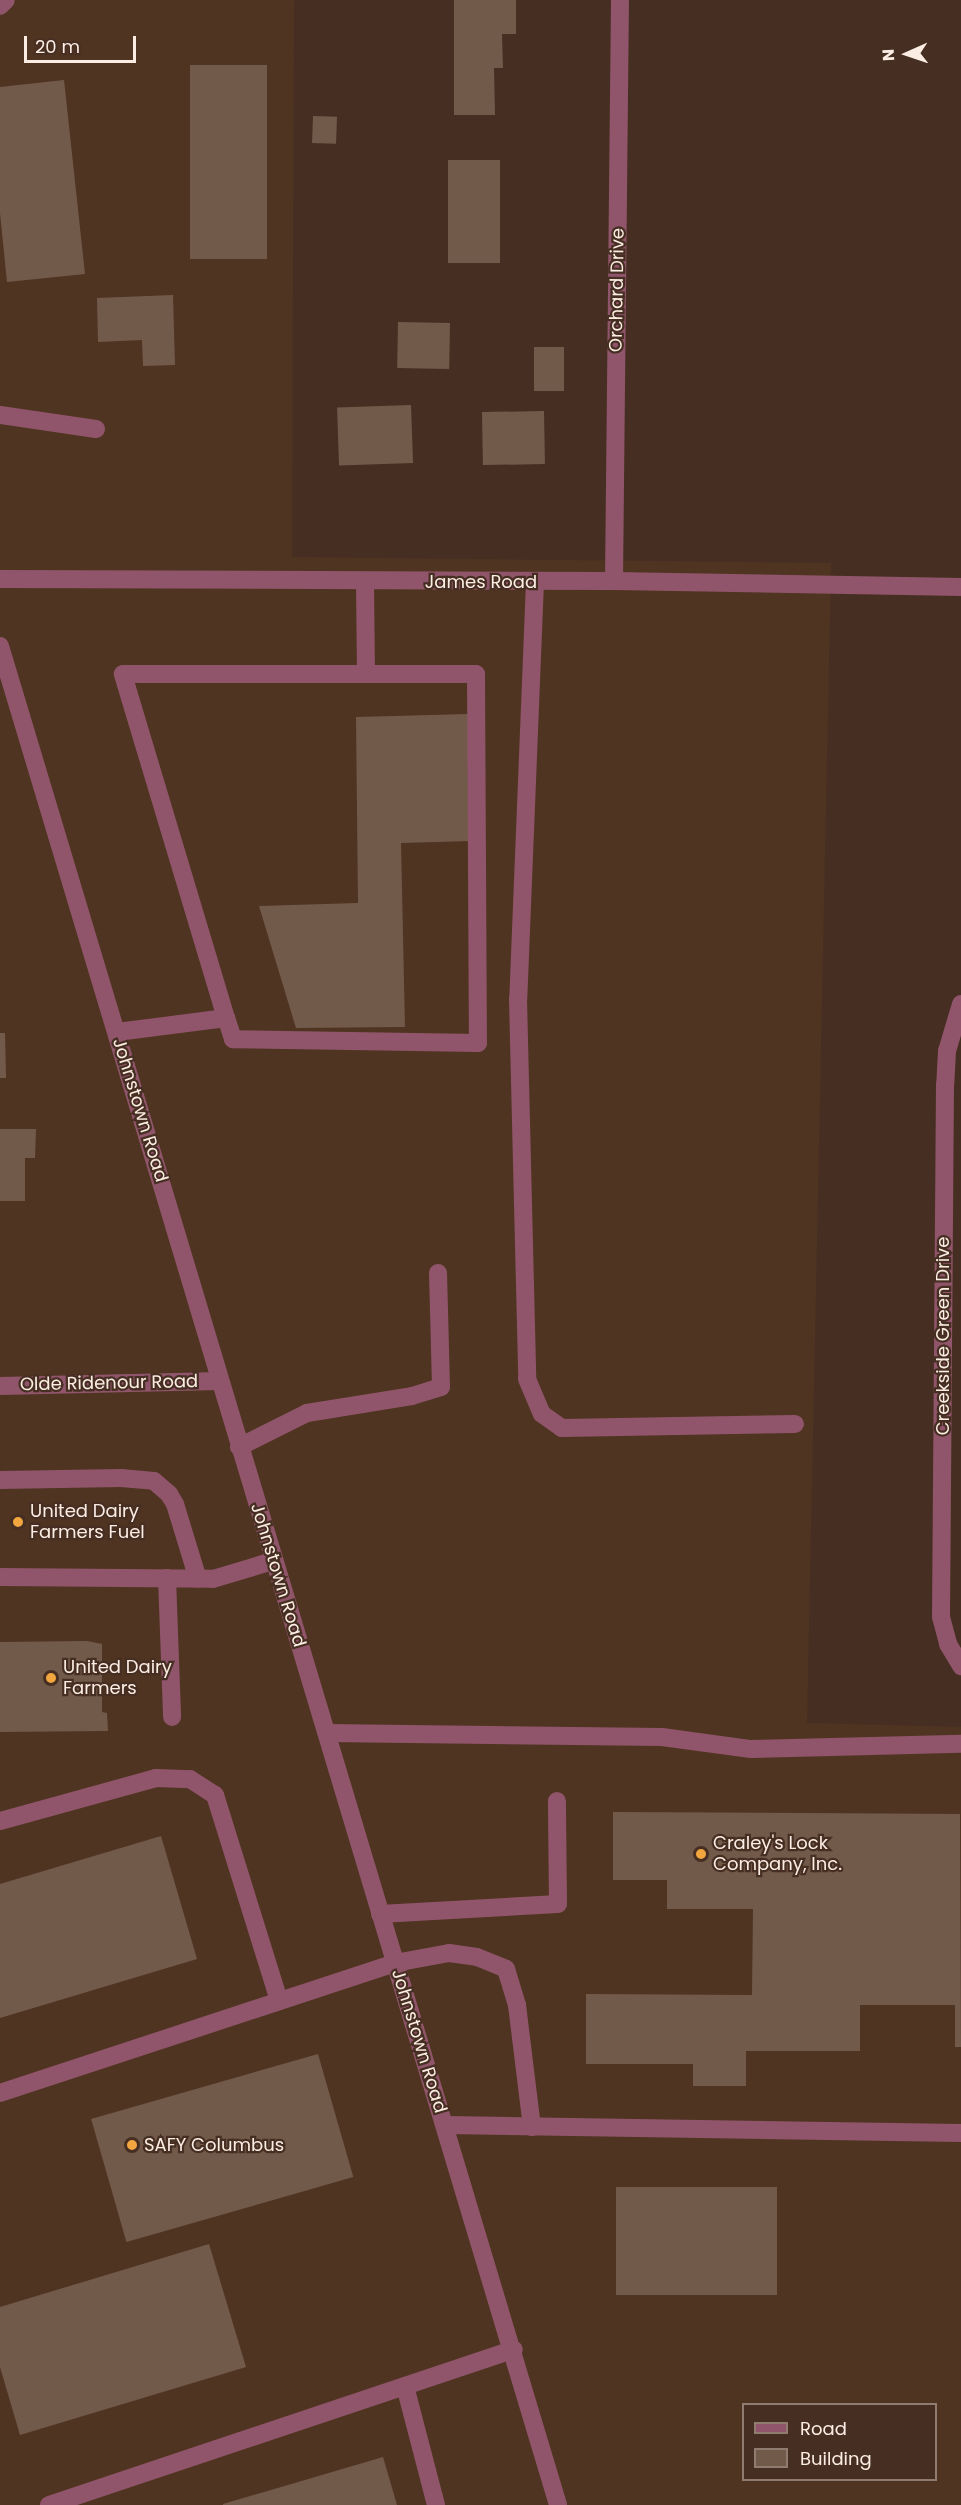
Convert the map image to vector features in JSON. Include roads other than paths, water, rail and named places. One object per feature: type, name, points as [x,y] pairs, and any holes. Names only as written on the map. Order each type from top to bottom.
[{"type":"street","points":[[0,6],[6,0]]},
{"type":"street","name":"Orchard Drive","points":[[614,581],[620,0]]},
{"type":"street","points":[[0,415],[96,429]]},
{"type":"street","name":"James Road","points":[[0,579],[614,581],[961,587]]},
{"type":"street","points":[[365,581],[366,674]]},
{"type":"street","points":[[535,582],[518,999],[527,1379],[542,1414],[562,1428],[795,1424]]},
{"type":"street","name":"Johnstown Road","points":[[0,646],[273,1561],[328,1733],[380,1914],[514,2349],[558,2505]]},
{"type":"street","points":[[123,674],[476,674],[478,1043],[233,1039],[226,1018],[123,674]]},
{"type":"street","name":"Creekside Green Drive","points":[[961,1004],[947,1051],[945,1084],[941,1617],[948,1644],[961,1666]]},
{"type":"street","points":[[117,1032],[226,1018]]},
{"type":"street","points":[[239,1447],[307,1413],[412,1396],[441,1387],[438,1273]]},
{"type":"street","name":"Olde Ridenour Road","points":[[0,1386],[219,1381]]},
{"type":"street","points":[[0,1480],[121,1478],[154,1481],[169,1494],[175,1504],[198,1579]]},
{"type":"street","points":[[0,1577],[213,1579],[273,1561]]},
{"type":"street","points":[[167,1578],[172,1717]]},
{"type":"street","points":[[328,1733],[662,1737],[751,1749],[961,1744]]},
{"type":"street","points":[[0,1821],[156,1778],[190,1779],[198,1784],[215,1795],[279,2001]]},
{"type":"street","points":[[380,1914],[558,1904],[557,1801]]},
{"type":"street","points":[[0,2093],[395,1963],[449,1953],[477,1957],[507,1969],[516,2005],[532,2127]]},
{"type":"street","points":[[445,2125],[961,2133]]},
{"type":"street","points":[[49,2505],[514,2349]]},
{"type":"street","points":[[405,2386],[436,2505]]},
{"type":"place","name":"United Dairy Farmers Fuel","points":[[18,1522]]},
{"type":"place","name":"United Dairy Farmers","points":[[51,1678]]},
{"type":"place","name":"Craley's Lock Company, Inc.","points":[[701,1854]]},
{"type":"place","name":"SAFY Columbus","points":[[132,2145]]}]
